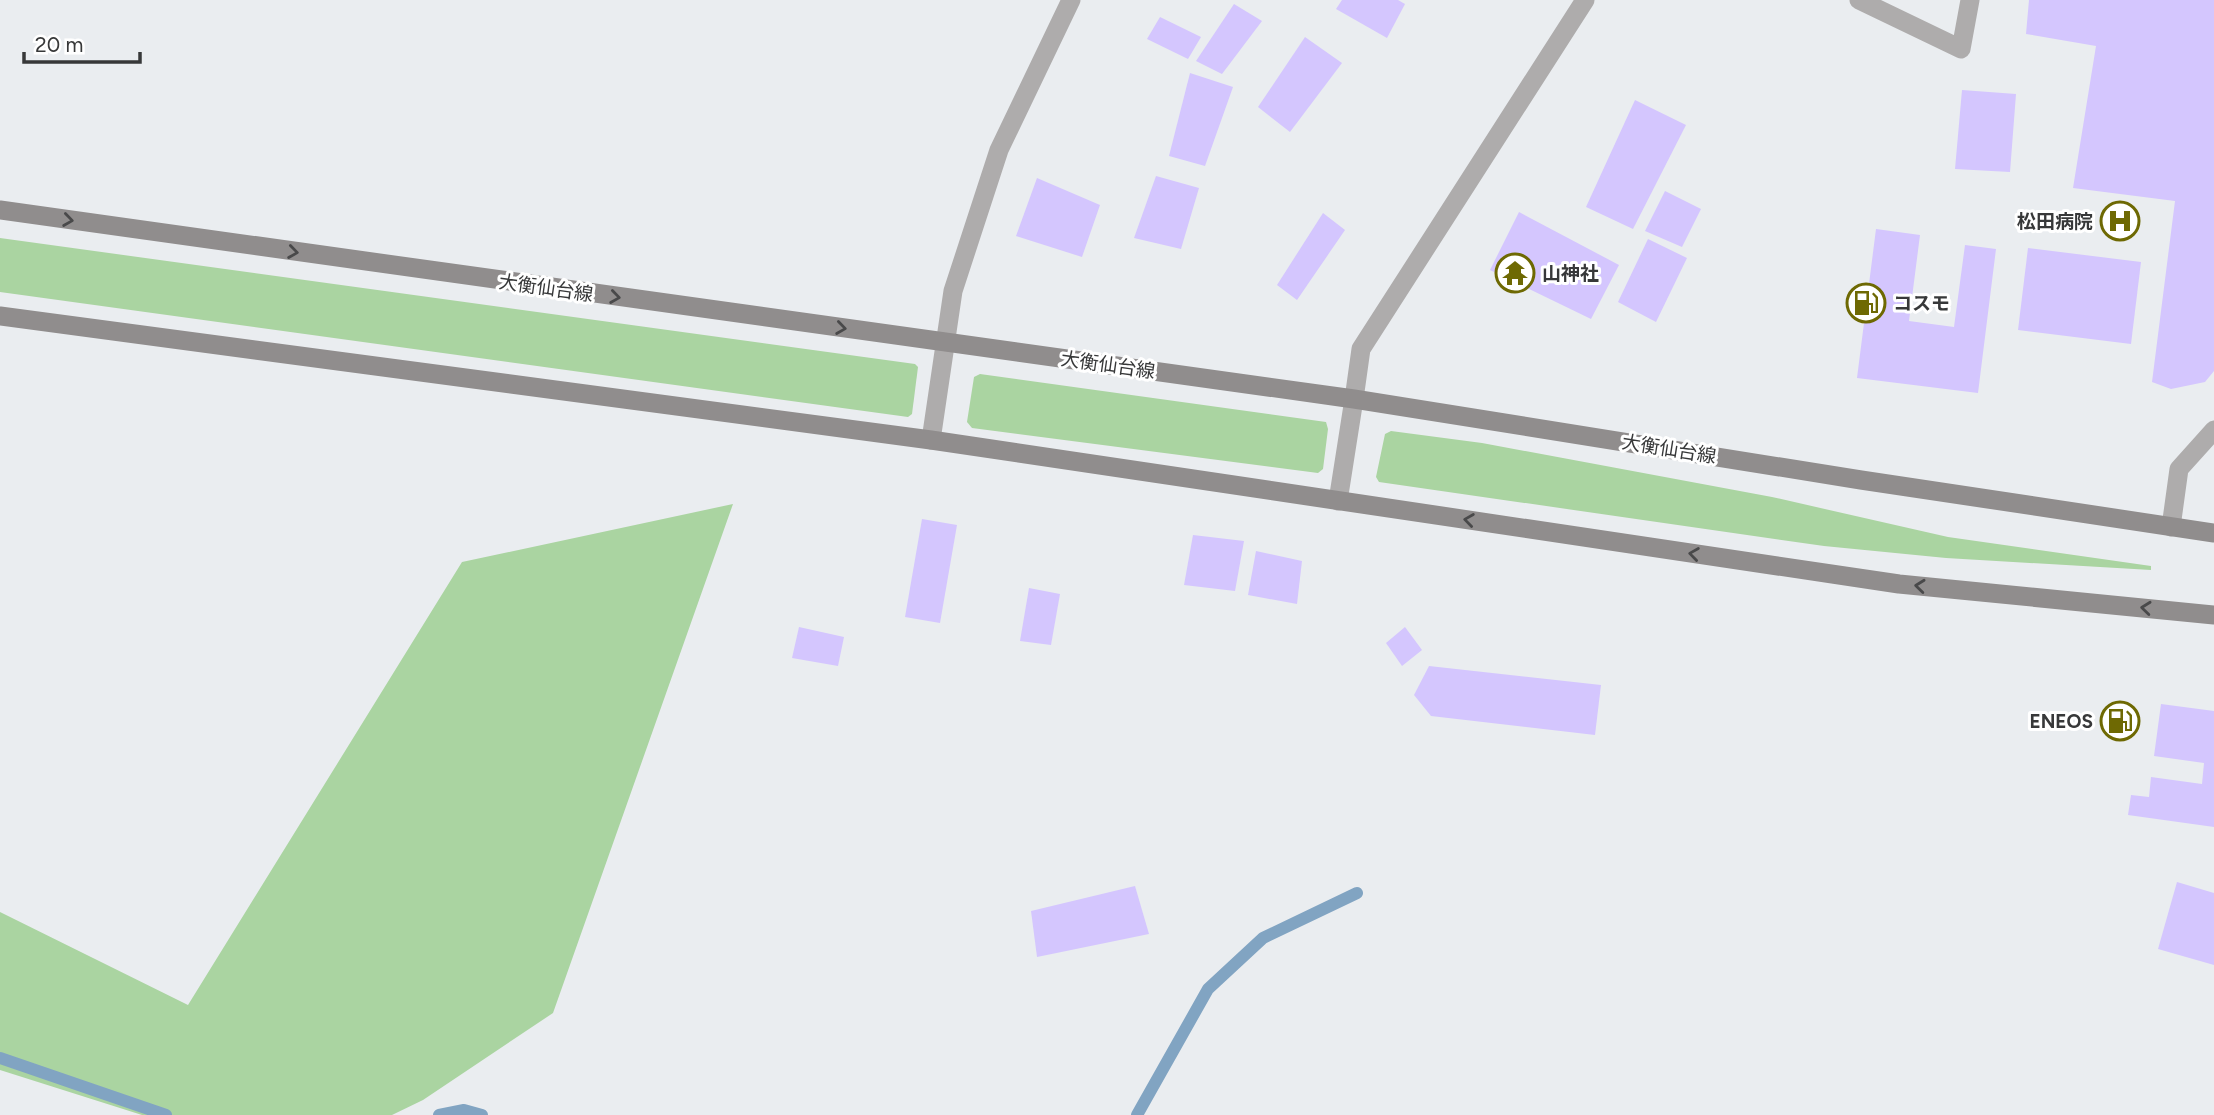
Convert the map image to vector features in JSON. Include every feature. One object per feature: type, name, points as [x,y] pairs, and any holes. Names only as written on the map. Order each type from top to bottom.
[{"type":"main road","name":"大衡仙台線","points":[[0,210],[1354,399],[2214,533]]},
{"type":"main road","points":[[0,316],[931,440],[1899,584],[2214,615]]},
{"type":"street","points":[[931,440],[953,291],[999,150],[1071,0]]},
{"type":"street","points":[[1338,501],[1361,349],[1585,0]]},
{"type":"street","points":[[1859,0],[1961,49],[1970,0]]},
{"type":"street","points":[[2171,527],[2179,469],[2214,430]]},
{"type":"green space","points":[[0,238],[915,364],[918,367],[912,414],[908,417],[0,292]]},
{"type":"green space","points":[[980,374],[1326,422],[1328,429],[1323,469],[1318,473],[972,428],[967,422],[974,377]]},
{"type":"green space","points":[[1391,431],[1482,443],[1772,497],[1948,537],[2151,566],[2151,570],[1946,558],[1824,546],[1379,482],[1376,477],[1385,434]]},
{"type":"green space","points":[[733,504],[553,1013],[423,1100],[392,1115],[142,1115],[0,1070],[0,912],[188,1005],[462,562]]},
{"type":"building","points":[[1342,0],[1398,0],[1405,4],[1387,38],[1336,9]]},
{"type":"building","points":[[2029,0],[2214,0],[2214,371],[2205,382],[2171,389],[2152,382],[2175,201],[2073,188],[2096,46],[2026,34]]},
{"type":"building","points":[[1234,4],[1262,21],[1222,74],[1196,61]]},
{"type":"building","points":[[1160,17],[1201,37],[1188,59],[1147,39]]},
{"type":"building","points":[[1305,37],[1342,63],[1290,132],[1258,107]]},
{"type":"building","points":[[1190,73],[1233,87],[1205,166],[1169,156]]},
{"type":"building","points":[[1962,90],[2016,94],[2010,172],[1955,169]]},
{"type":"building","points":[[1635,100],[1686,125],[1633,229],[1586,207]]},
{"type":"building","points":[[1156,176],[1199,188],[1181,249],[1134,238]]},
{"type":"building","points":[[1037,178],[1100,205],[1082,257],[1016,236]]},
{"type":"building","points":[[1665,191],[1701,209],[1682,247],[1645,231]]},
{"type":"building","points":[[1519,212],[1619,265],[1591,319],[1490,270]]},
{"type":"building","points":[[1323,213],[1345,230],[1297,300],[1277,285]]},
{"type":"building","points":[[1876,229],[1920,235],[1909,321],[1954,327],[1965,245],[1996,249],[1978,393],[1857,378]]},
{"type":"building","points":[[1648,239],[1687,258],[1656,322],[1618,302]]},
{"type":"building","points":[[2028,248],[2141,262],[2131,344],[2018,330]]},
{"type":"building","points":[[922,519],[957,525],[940,623],[905,617]]},
{"type":"building","points":[[1193,535],[1244,541],[1235,591],[1184,585]]},
{"type":"building","points":[[1256,551],[1302,561],[1297,604],[1248,595]]},
{"type":"building","points":[[1029,588],[1060,594],[1051,645],[1020,641]]},
{"type":"building","points":[[799,627],[844,637],[838,666],[792,658]]},
{"type":"building","points":[[1405,627],[1422,650],[1402,666],[1386,643]]},
{"type":"building","points":[[1429,666],[1601,685],[1595,735],[1431,716],[1414,695]]},
{"type":"building","points":[[2161,704],[2214,711],[2214,827],[2128,815],[2131,795],[2149,797],[2151,777],[2202,784],[2204,763],[2154,756]]},
{"type":"building","points":[[2177,882],[2214,893],[2214,965],[2158,949]]},
{"type":"building","points":[[1135,886],[1149,934],[1037,957],[1031,911]]},
{"type":"waterway","points":[[1137,1115],[1208,989],[1263,938],[1357,893]]},
{"type":"waterway","points":[[0,1058],[166,1115]]},
{"type":"waterway","points":[[439,1115],[464,1110],[482,1115]]},
{"type":"place","name":"松田病院","points":[[2120,221]]},
{"type":"place","name":"山神社","points":[[1515,273]]},
{"type":"place","name":"コスモ","points":[[1866,303]]},
{"type":"place","name":"ENEOS","points":[[2120,721]]}]
